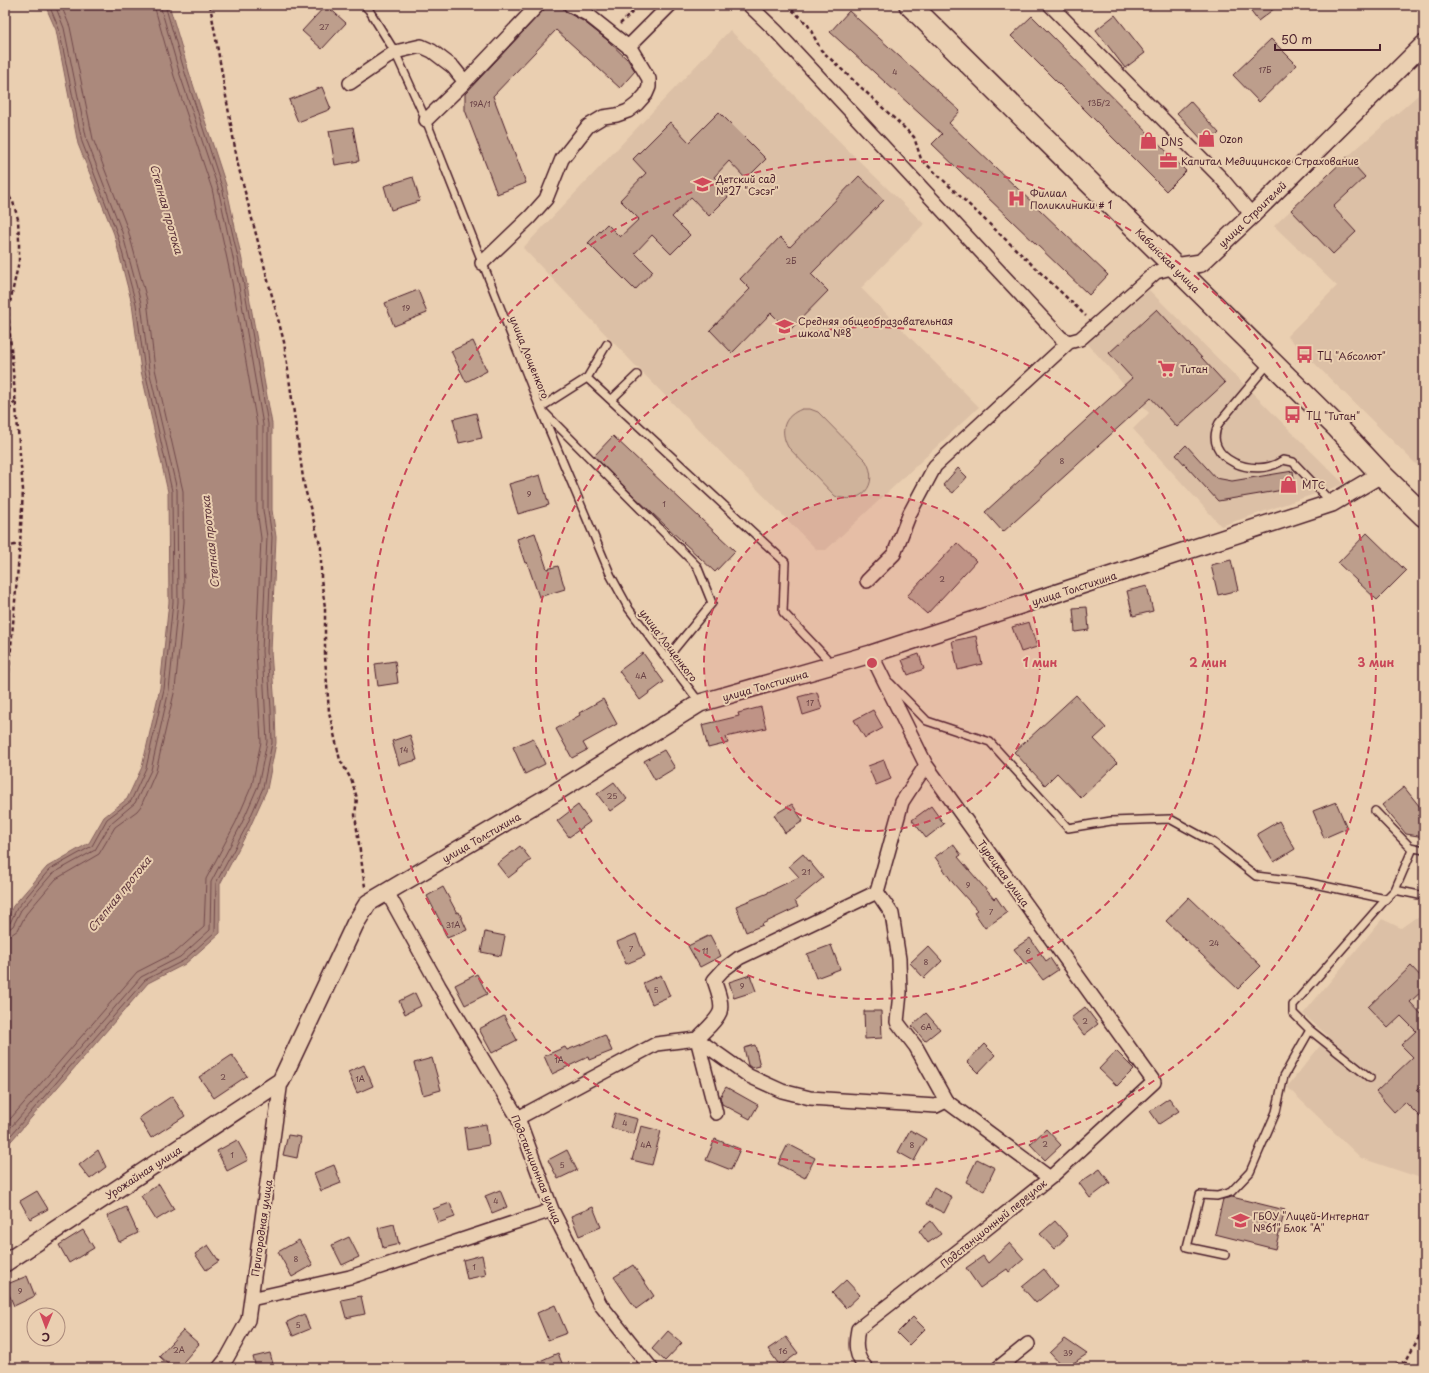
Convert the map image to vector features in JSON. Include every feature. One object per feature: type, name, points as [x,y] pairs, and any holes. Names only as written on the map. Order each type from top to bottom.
[{"type":"main road","name":"Кабанская улица","points":[[910,5],[1338,428],[1381,474],[1424,516]]},
{"type":"street","points":[[426,120],[465,82],[538,5]]},
{"type":"street","points":[[482,263],[530,217],[546,199],[562,159],[588,126],[603,117],[617,115],[628,111],[646,94],[649,87],[649,79],[628,47],[587,14],[570,5]]},
{"type":"street","points":[[628,47],[670,5]]},
{"type":"street","points":[[749,5],[776,31],[1061,338],[1069,342]]},
{"type":"street","points":[[1050,5],[1222,179],[1252,214]]},
{"type":"street","name":"улица Строителей","points":[[1175,267],[1201,263],[1424,44]]},
{"type":"street","points":[[350,83],[395,52],[421,46],[432,50],[453,67],[465,82]]},
{"type":"street","points":[[867,581],[894,554],[910,513],[935,466],[1069,342],[1080,339],[1156,272],[1175,267]]},
{"type":"street","name":"улица Толстихина","points":[[281,1081],[355,924],[368,903],[558,792],[700,703],[871,654],[1332,503],[1381,474]]},
{"type":"street","name":"Турецкая улица","points":[[871,654],[926,765],[1154,1082]]},
{"type":"street","points":[[518,1118],[656,1044],[697,1039],[715,1019],[720,1011],[720,1003],[714,980],[722,970],[739,958],[877,892],[902,802],[926,765]]},
{"type":"street","name":"Подстанционная улица","points":[[386,892],[439,986],[518,1118],[552,1210],[600,1304],[651,1368]]},
{"type":"street","points":[[877,892],[892,914],[899,959],[900,993],[898,1022],[916,1047],[946,1101],[1050,1178]]},
{"type":"street","points":[[697,1039],[749,1076],[782,1091],[810,1098],[936,1106],[946,1101]]},
{"type":"street","points":[[697,1039],[716,1113]]},
{"type":"street","name":"Урожайная улица","points":[[5,1263],[281,1081]]},
{"type":"street","name":"Пригородная улица","points":[[227,1365],[248,1320],[281,1081]]},
{"type":"street","name":"Подстанционный переулок","points":[[866,1368],[859,1360],[857,1350],[856,1339],[858,1328],[1050,1178],[1154,1082]]},
{"type":"street","points":[[251,1298],[350,1277],[552,1210]]},
{"type":"street","points":[[998,1368],[1028,1344]]},
{"type":"lane","name":"улица Лощенкого","points":[[364,5],[369,10],[395,52],[426,120],[540,408],[611,576],[630,609],[700,703]]},
{"type":"lane","points":[[607,344],[587,378],[540,408],[697,566],[712,603],[667,658]]},
{"type":"lane","points":[[1270,362],[1220,423],[1215,431],[1216,444],[1225,458],[1247,467],[1261,469],[1277,464],[1283,460],[1293,462],[1332,503]]},
{"type":"lane","points":[[611,400],[637,375]]},
{"type":"lane","points":[[587,378],[785,562],[783,612],[833,665]]},
{"type":"lane","points":[[882,675],[927,721],[990,742],[1068,828],[1111,822],[1170,818],[1214,843],[1256,876],[1305,882],[1386,899]]},
{"type":"lane","points":[[1375,811],[1410,847],[1424,850]]},
{"type":"lane","points":[[1370,1078],[1310,1030],[1293,1013],[1293,1004],[1395,890],[1413,848]]},
{"type":"lane","points":[[1395,890],[1424,896]]},
{"type":"lane","points":[[1225,1255],[1187,1247],[1200,1195],[1217,1196],[1231,1192],[1250,1172],[1276,1112],[1284,1076],[1310,1030]]},
{"type":"path","points":[[210,5],[238,165],[284,342],[304,485],[321,548],[321,578],[325,607],[325,657],[329,712],[340,760],[351,778],[357,798],[355,815],[368,903]]},
{"type":"path","points":[[620,25],[640,5]]},
{"type":"path","points":[[787,5],[808,25],[821,50],[914,137],[921,159],[1096,325]]},
{"type":"path","points":[[5,191],[13,202],[18,219],[19,261],[8,312],[23,490],[20,544],[5,716]]},
{"type":"path","points":[[5,416],[16,401]]},
{"type":"path","points":[[5,547],[20,544]]},
{"type":"path","points":[[1389,1368],[1406,1361],[1424,1328]]},
{"type":"path","points":[[1406,1361],[1409,1368]]},
{"type":"shaded area","points":[[730,30],[853,155],[924,224],[861,288],[979,407],[826,550],[817,550],[633,363],[523,248]]},
{"type":"shaded area","points":[[1424,90],[1424,472],[1287,336],[1337,286],[1274,226],[1347,157]]},
{"type":"shaded area","points":[[1149,290],[1344,484],[1221,526],[1133,429],[1149,413],[1086,342]]},
{"type":"shaded area","points":[[802,409],[810,409],[818,412],[866,461],[870,470],[871,478],[866,491],[860,496],[844,498],[835,496],[788,447],[784,435],[785,424],[791,416]]},
{"type":"shaded area","points":[[1415,918],[1424,918],[1424,1179],[1361,1158],[1287,1087],[1328,1036],[1303,1014],[1382,919],[1401,928]]},
{"type":"water","name":"Степная протока","points":[[45,5],[169,5],[226,185],[246,279],[272,424],[272,510],[276,537],[271,651],[276,743],[267,789],[249,829],[220,884],[220,933],[185,964],[148,983],[5,1148],[5,924],[13,906],[47,867],[89,843],[104,817],[127,799],[142,767],[160,688],[169,602],[168,492],[141,371],[132,304],[114,234],[78,144],[56,30]]},
{"type":"building","points":[[326,5],[346,23],[322,49],[302,31]]},
{"type":"building","points":[[548,5],[562,6],[566,12],[583,21],[606,39],[628,60],[635,71],[620,88],[556,30],[493,96],[526,183],[497,194],[465,110],[465,94]]},
{"type":"building","points":[[1246,5],[1279,5],[1258,21]]},
{"type":"building","points":[[849,11],[960,111],[949,123],[1108,275],[1089,295],[932,144],[942,134],[830,32]]},
{"type":"building","points":[[1115,15],[1145,53],[1125,68],[1096,30]]},
{"type":"building","points":[[1032,16],[1186,171],[1166,191],[1011,36]]},
{"type":"building","points":[[1271,39],[1297,65],[1259,102],[1233,75]]},
{"type":"building","points":[[322,87],[331,109],[298,122],[289,100]]},
{"type":"building","points":[[1190,101],[1219,133],[1207,145],[1177,113]]},
{"type":"building","points":[[719,112],[766,159],[746,179],[729,161],[714,177],[731,194],[709,216],[691,197],[672,217],[690,235],[671,254],[652,235],[635,253],[653,271],[635,290],[588,243],[607,224],[620,237],[639,219],[620,200],[646,173],[633,159],[670,122],[689,142]]},
{"type":"building","points":[[353,127],[359,161],[335,165],[329,131]]},
{"type":"building","points":[[1347,157],[1365,177],[1333,207],[1356,232],[1333,254],[1291,210]]},
{"type":"building","points":[[859,176],[884,200],[811,274],[828,291],[789,331],[771,313],[732,353],[710,330],[750,289],[740,279],[780,237],[790,247]]},
{"type":"building","points":[[413,177],[420,201],[391,210],[384,186]]},
{"type":"building","points":[[418,290],[427,313],[394,326],[385,303]]},
{"type":"building","points":[[1157,309],[1225,383],[1177,427],[1151,398],[1003,532],[985,512],[1132,378],[1109,353]]},
{"type":"building","points":[[473,341],[487,371],[466,382],[451,351]]},
{"type":"building","points":[[476,413],[482,438],[459,443],[453,419]]},
{"type":"building","points":[[613,436],[735,551],[715,572],[636,498],[594,456]]},
{"type":"building","points":[[1186,445],[1216,478],[1232,481],[1293,471],[1295,488],[1218,501],[1176,455]]},
{"type":"building","points":[[958,468],[967,477],[953,493],[943,485]]},
{"type":"building","points":[[540,475],[549,505],[518,514],[509,484]]},
{"type":"building","points":[[535,533],[547,569],[558,566],[565,589],[539,597],[517,539]]},
{"type":"building","points":[[1367,533],[1406,571],[1377,600],[1338,563]]},
{"type":"building","points":[[957,543],[976,561],[927,614],[907,596]]},
{"type":"building","points":[[1231,560],[1238,590],[1218,595],[1211,565]]},
{"type":"building","points":[[1147,586],[1153,611],[1133,616],[1127,591]]},
{"type":"building","points":[[1087,607],[1089,630],[1075,632],[1073,608]]},
{"type":"building","points":[[1029,622],[1037,647],[1021,652],[1012,627]]},
{"type":"building","points":[[976,636],[982,664],[958,670],[952,641]]},
{"type":"building","points":[[643,653],[664,682],[640,700],[619,671]]},
{"type":"building","points":[[919,654],[924,669],[908,675],[902,660]]},
{"type":"building","points":[[395,661],[398,683],[378,686],[375,664]]},
{"type":"building","points":[[817,692],[822,709],[803,715],[798,697]]},
{"type":"building","points":[[1076,695],[1106,728],[1094,739],[1117,763],[1081,798],[1057,773],[1045,785],[1014,752]]},
{"type":"building","points":[[603,699],[617,724],[583,743],[587,750],[572,758],[556,729]]},
{"type":"building","points":[[761,707],[766,728],[726,737],[728,743],[708,748],[702,725],[739,716],[738,713]]},
{"type":"building","points":[[873,710],[883,728],[865,738],[854,720]]},
{"type":"building","points":[[410,735],[417,760],[399,765],[392,741]]},
{"type":"building","points":[[533,738],[545,764],[525,774],[513,747]]},
{"type":"building","points":[[664,750],[675,768],[655,780],[644,761]]},
{"type":"building","points":[[884,760],[891,779],[876,785],[868,766]]},
{"type":"building","points":[[614,782],[627,799],[610,811],[597,794]]},
{"type":"building","points":[[1404,787],[1424,812],[1424,837],[1406,834],[1382,805]]},
{"type":"building","points":[[1336,802],[1347,828],[1324,838],[1313,811]]},
{"type":"building","points":[[792,804],[803,821],[785,833],[774,815]]},
{"type":"building","points":[[578,805],[590,822],[569,837],[557,821]]},
{"type":"building","points":[[931,806],[944,824],[926,838],[912,820]]},
{"type":"building","points":[[1279,821],[1295,849],[1274,862],[1257,834]]},
{"type":"building","points":[[953,844],[961,855],[958,857],[994,899],[996,897],[1007,913],[985,928],[974,912],[977,910],[953,883],[935,857]]},
{"type":"building","points":[[520,846],[531,860],[508,878],[497,864]]},
{"type":"building","points":[[803,854],[823,878],[795,901],[798,907],[746,932],[736,906],[768,893],[799,877],[789,866]]},
{"type":"building","points":[[443,887],[457,913],[459,912],[467,930],[447,938],[427,896]]},
{"type":"building","points":[[1189,897],[1261,966],[1238,989],[1166,921]]},
{"type":"building","points":[[485,932],[505,936],[501,956],[481,952]]},
{"type":"building","points":[[636,934],[645,956],[626,964],[617,942]]},
{"type":"building","points":[[710,935],[721,956],[700,967],[688,946]]},
{"type":"building","points":[[1030,938],[1046,961],[1050,958],[1058,970],[1043,980],[1029,962],[1026,965],[1014,949]]},
{"type":"building","points":[[831,945],[840,969],[816,978],[807,954]]},
{"type":"building","points":[[928,946],[942,961],[924,978],[910,963]]},
{"type":"building","points":[[1411,966],[1424,980],[1424,989],[1410,1002],[1424,1017],[1424,1083],[1417,1090],[1424,1098],[1424,1121],[1405,1102],[1394,1112],[1376,1092],[1413,1057],[1401,1045],[1416,1031],[1401,1016],[1388,1028],[1368,1007]]},
{"type":"building","points":[[477,974],[487,994],[465,1005],[455,985]]},
{"type":"building","points":[[661,975],[670,996],[652,1004],[643,983]]},
{"type":"building","points":[[750,975],[756,991],[734,998],[729,982]]},
{"type":"building","points":[[415,993],[421,1006],[405,1014],[399,1001]]},
{"type":"building","points":[[1085,1007],[1098,1024],[1084,1035],[1071,1018]]},
{"type":"building","points":[[864,1011],[881,1011],[882,1038],[865,1039]]},
{"type":"building","points":[[926,1013],[940,1029],[925,1041],[912,1026]]},
{"type":"building","points":[[504,1016],[517,1040],[492,1053],[479,1029]]},
{"type":"building","points":[[605,1035],[612,1051],[589,1060],[588,1057],[552,1074],[544,1056],[565,1047],[567,1050]]},
{"type":"building","points":[[984,1044],[995,1055],[978,1073],[967,1062]]},
{"type":"building","points":[[755,1045],[760,1066],[752,1068],[748,1065],[744,1048]]},
{"type":"building","points":[[1116,1051],[1134,1069],[1117,1086],[1099,1069]]},
{"type":"building","points":[[232,1055],[247,1076],[214,1098],[199,1077]]},
{"type":"building","points":[[432,1058],[441,1090],[423,1095],[414,1063]]},
{"type":"building","points":[[364,1065],[373,1086],[357,1093],[348,1072]]},
{"type":"building","points":[[726,1087],[758,1105],[750,1119],[722,1104],[720,1097]]},
{"type":"building","points":[[172,1096],[185,1116],[151,1138],[139,1118]]},
{"type":"building","points":[[1169,1098],[1179,1111],[1159,1124],[1150,1111]]},
{"type":"building","points":[[615,1113],[638,1119],[634,1134],[611,1128]]},
{"type":"building","points":[[486,1124],[489,1145],[467,1149],[464,1128]]},
{"type":"building","points":[[641,1126],[661,1131],[652,1165],[632,1160]]},
{"type":"building","points":[[1046,1129],[1061,1145],[1045,1160],[1030,1144]]},
{"type":"building","points":[[910,1130],[926,1139],[914,1161],[898,1152]]},
{"type":"building","points":[[288,1135],[301,1137],[297,1158],[283,1155]]},
{"type":"building","points":[[715,1139],[740,1149],[731,1170],[706,1160]]},
{"type":"building","points":[[237,1140],[248,1160],[227,1171],[217,1151]]},
{"type":"building","points":[[788,1144],[815,1158],[805,1178],[778,1164]]},
{"type":"building","points":[[98,1150],[106,1167],[90,1179],[79,1165]]},
{"type":"building","points":[[567,1150],[577,1170],[558,1179],[548,1160]]},
{"type":"building","points":[[977,1159],[995,1168],[984,1191],[966,1182]]},
{"type":"building","points":[[334,1165],[341,1183],[321,1191],[314,1173]]},
{"type":"building","points":[[1100,1169],[1110,1183],[1090,1198],[1079,1183]]},
{"type":"building","points":[[159,1184],[174,1209],[156,1220],[141,1196]]},
{"type":"building","points":[[934,1187],[952,1197],[944,1213],[926,1204]]},
{"type":"building","points":[[500,1190],[507,1207],[492,1213],[485,1196]]},
{"type":"building","points":[[37,1191],[48,1209],[30,1219],[20,1201]]},
{"type":"building","points":[[1232,1197],[1285,1210],[1275,1249],[1215,1234],[1223,1199]]},
{"type":"building","points":[[450,1203],[455,1217],[438,1223],[433,1209]]},
{"type":"building","points":[[126,1207],[138,1233],[119,1242],[107,1216]]},
{"type":"building","points":[[593,1207],[601,1227],[579,1236],[571,1216]]},
{"type":"building","points":[[931,1221],[941,1234],[928,1243],[919,1231]]},
{"type":"building","points":[[1055,1221],[1068,1236],[1054,1249],[1040,1234]]},
{"type":"building","points":[[394,1224],[399,1244],[383,1248],[378,1228]]},
{"type":"building","points":[[83,1230],[94,1248],[69,1263],[59,1245]]},
{"type":"building","points":[[349,1237],[359,1257],[342,1265],[332,1245]]},
{"type":"building","points":[[299,1240],[313,1265],[292,1277],[278,1252]]},
{"type":"building","points":[[1010,1243],[1024,1259],[1009,1272],[1007,1269],[980,1288],[966,1268],[983,1256],[988,1263]]},
{"type":"building","points":[[208,1245],[219,1261],[206,1270],[195,1254]]},
{"type":"building","points":[[482,1255],[486,1275],[467,1279],[463,1260]]},
{"type":"building","points":[[633,1265],[654,1296],[636,1309],[614,1277]]},
{"type":"building","points":[[1044,1269],[1057,1286],[1036,1303],[1022,1287]]},
{"type":"building","points":[[27,1276],[35,1296],[14,1306],[5,1285]]},
{"type":"building","points":[[846,1280],[860,1295],[846,1308],[832,1293]]},
{"type":"building","points":[[361,1296],[365,1314],[346,1318],[341,1300]]},
{"type":"building","points":[[555,1305],[567,1333],[548,1340],[537,1313]]},
{"type":"building","points":[[304,1314],[310,1329],[293,1336],[287,1322]]},
{"type":"building","points":[[913,1317],[925,1329],[909,1345],[897,1333]]},
{"type":"building","points":[[183,1330],[199,1344],[178,1368],[172,1368],[159,1356]]},
{"type":"building","points":[[668,1331],[682,1343],[665,1361],[652,1349]]},
{"type":"building","points":[[786,1337],[798,1353],[780,1366],[768,1349]]},
{"type":"building","points":[[1065,1339],[1087,1354],[1064,1368],[1050,1353]]},
{"type":"building","points":[[270,1353],[274,1368],[256,1368],[253,1357]]},
{"type":"building","points":[[558,1353],[564,1368],[524,1368]]},
{"type":"place","name":"Ozon","points":[[1206,138]]},
{"type":"place","name":"DNS","points":[[1148,141]]},
{"type":"place","name":"Капитал Медицинское Страхование","points":[[1168,160]]},
{"type":"place","name":"Детский сад №27 \"Сэсэг\"","points":[[703,184]]},
{"type":"place","name":"Филиал Поликлиники # 1","points":[[1017,198]]},
{"type":"place","name":"Средняя общеобразовательная школа №8","points":[[785,326]]},
{"type":"place","name":"ТЦ \"Абсолют\"","points":[[1304,355]]},
{"type":"place","name":"Титан","points":[[1167,368]]},
{"type":"place","name":"ТЦ \"Титан\"","points":[[1293,415]]},
{"type":"place","name":"МТС","points":[[1289,484]]},
{"type":"place","name":"ГБОУ \"Лицей-Интернат №61\" Блок \"А\"","points":[[1240,1221]]}]
